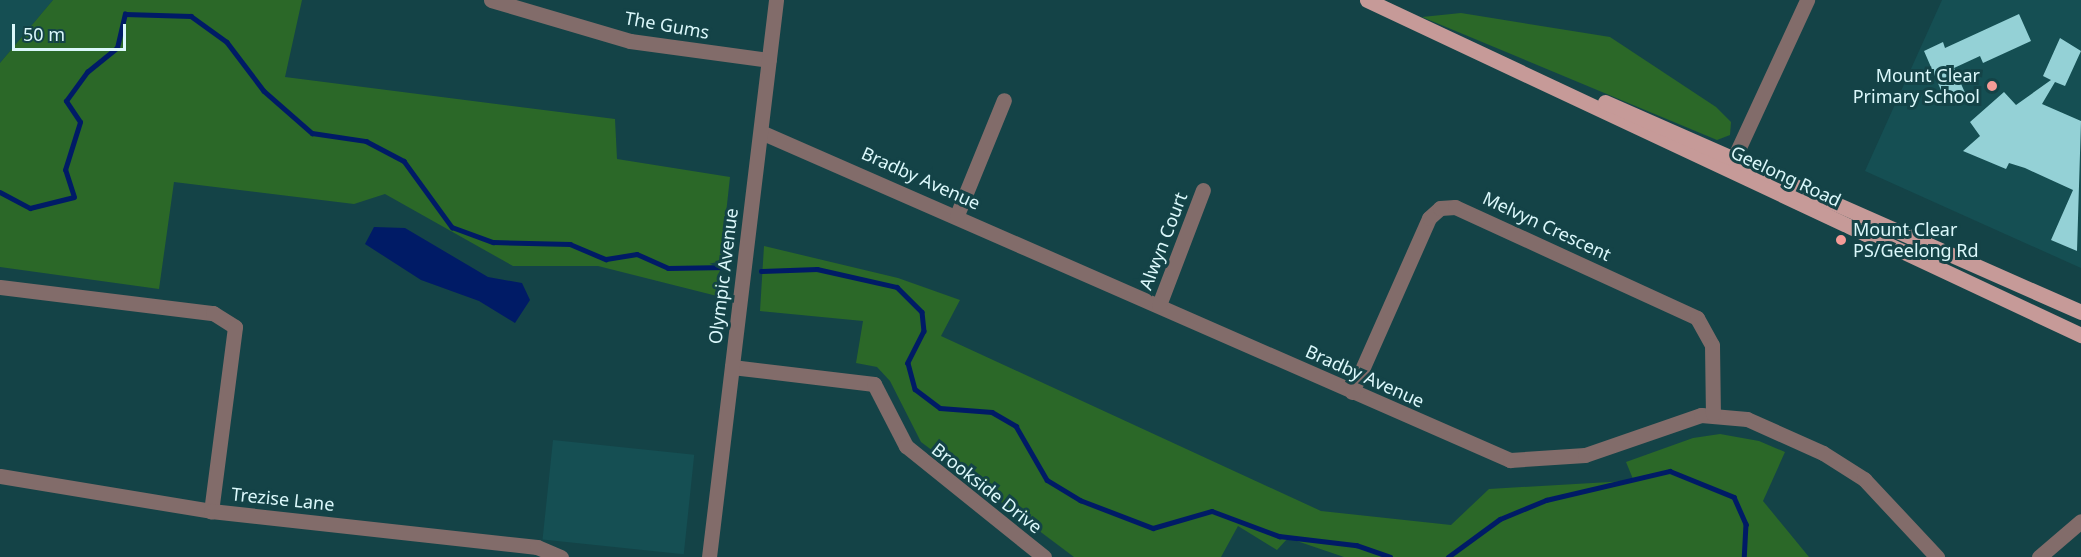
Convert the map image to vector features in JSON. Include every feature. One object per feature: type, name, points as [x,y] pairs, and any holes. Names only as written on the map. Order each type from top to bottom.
[{"type":"main road","name":"Geelong Road","points":[[1367,0],[1542,80],[1728,172],[2081,335]]},
{"type":"main road","name":"Geelong Road","points":[[1542,80],[1735,156],[2081,312]]},
{"type":"main road","points":[[1728,172],[1735,156]]},
{"type":"main road","points":[[1931,266],[1939,248]]},
{"type":"street","name":"The Gums","points":[[491,0],[630,41],[769,60]]},
{"type":"street","name":"Olympic Avenue","points":[[709,557],[776,0]]},
{"type":"street","points":[[1735,156],[1807,0]]},
{"type":"street","points":[[957,215],[1004,100]]},
{"type":"street","name":"Bradby Avenue","points":[[761,132],[957,215],[1492,453],[1539,462],[1585,455],[1713,414],[1761,424],[1851,470],[1890,502],[1937,557]]},
{"type":"street","name":"Alwyn Court","points":[[1159,306],[1203,190]]},
{"type":"street","name":"Melvyn Crescent","points":[[1352,392],[1429,218],[1440,208],[1455,207],[1697,318],[1712,345],[1713,414]]},
{"type":"street","points":[[0,287],[213,313],[235,327],[211,511]]},
{"type":"street","name":"Brookside Drive","points":[[732,367],[874,384],[906,446],[930,471],[1044,557]]},
{"type":"street","name":"Trezise Lane","points":[[0,476],[211,511],[537,548],[561,557]]},
{"type":"street","points":[[2039,557],[2081,521]]},
{"type":"shaded area","points":[[0,0],[53,0],[0,63]]},
{"type":"shaded area","name":"Mount Clear Primary School","points":[[1942,0],[2081,0],[2081,268],[1865,171]]},
{"type":"shaded area","points":[[374,227],[405,228],[488,277],[522,283],[530,300],[515,323],[479,301],[421,280],[365,244]]},
{"type":"shaded area","points":[[553,440],[694,455],[684,554],[543,539]]},
{"type":"green space","points":[[53,0],[302,0],[285,77],[615,119],[617,159],[730,177],[717,296],[598,266],[513,266],[385,194],[354,204],[174,182],[159,289],[0,267],[0,63]]},
{"type":"green space","points":[[1461,13],[1610,37],[1716,107],[1731,122],[1730,135],[1717,140],[1422,17]]},
{"type":"green space","points":[[764,246],[898,278],[960,300],[941,336],[1321,511],[1451,525],[1489,489],[1627,481],[1633,479],[1626,462],[1693,438],[1720,434],[1759,441],[1785,452],[1763,501],[1809,557],[1344,557],[1288,538],[1277,550],[1238,526],[1221,557],[1074,557],[921,442],[890,381],[877,367],[856,363],[863,321],[760,311]]},
{"type":"building","points":[[2019,14],[2031,41],[1983,63],[1980,56],[1954,68],[1966,95],[1947,104],[1924,51],[1943,42],[1945,48]]},
{"type":"building","points":[[2060,38],[2081,51],[2065,86],[2055,82],[2042,104],[2081,121],[2077,251],[2051,240],[2073,190],[2025,168],[2009,163],[2006,169],[1963,151],[1980,136],[1970,122],[2004,92],[2016,105],[2051,80],[2043,76]]},
{"type":"waterway","points":[[0,192],[30,208],[74,197],[65,170],[80,122],[66,101],[87,72],[117,48],[125,14],[191,16],[227,42],[264,91],[312,133],[366,141],[404,161],[452,227],[493,242],[570,244],[606,259],[637,254],[668,268],[727,267]]},
{"type":"waterway","points":[[761,271],[817,269],[897,287],[922,312],[924,331],[908,363],[915,389],[940,408],[992,412],[1016,426],[1047,480],[1080,500],[1153,528],[1212,511],[1279,536],[1356,545],[1390,557]]},
{"type":"waterway","points":[[1448,557],[1500,519],[1546,500],[1670,471],[1734,497],[1746,524],[1744,557]]},
{"type":"place","name":"Mount Clear Primary School","points":[[1992,86]]},
{"type":"place","name":"Mount Clear PS/Geelong Rd","points":[[1841,240]]}]
